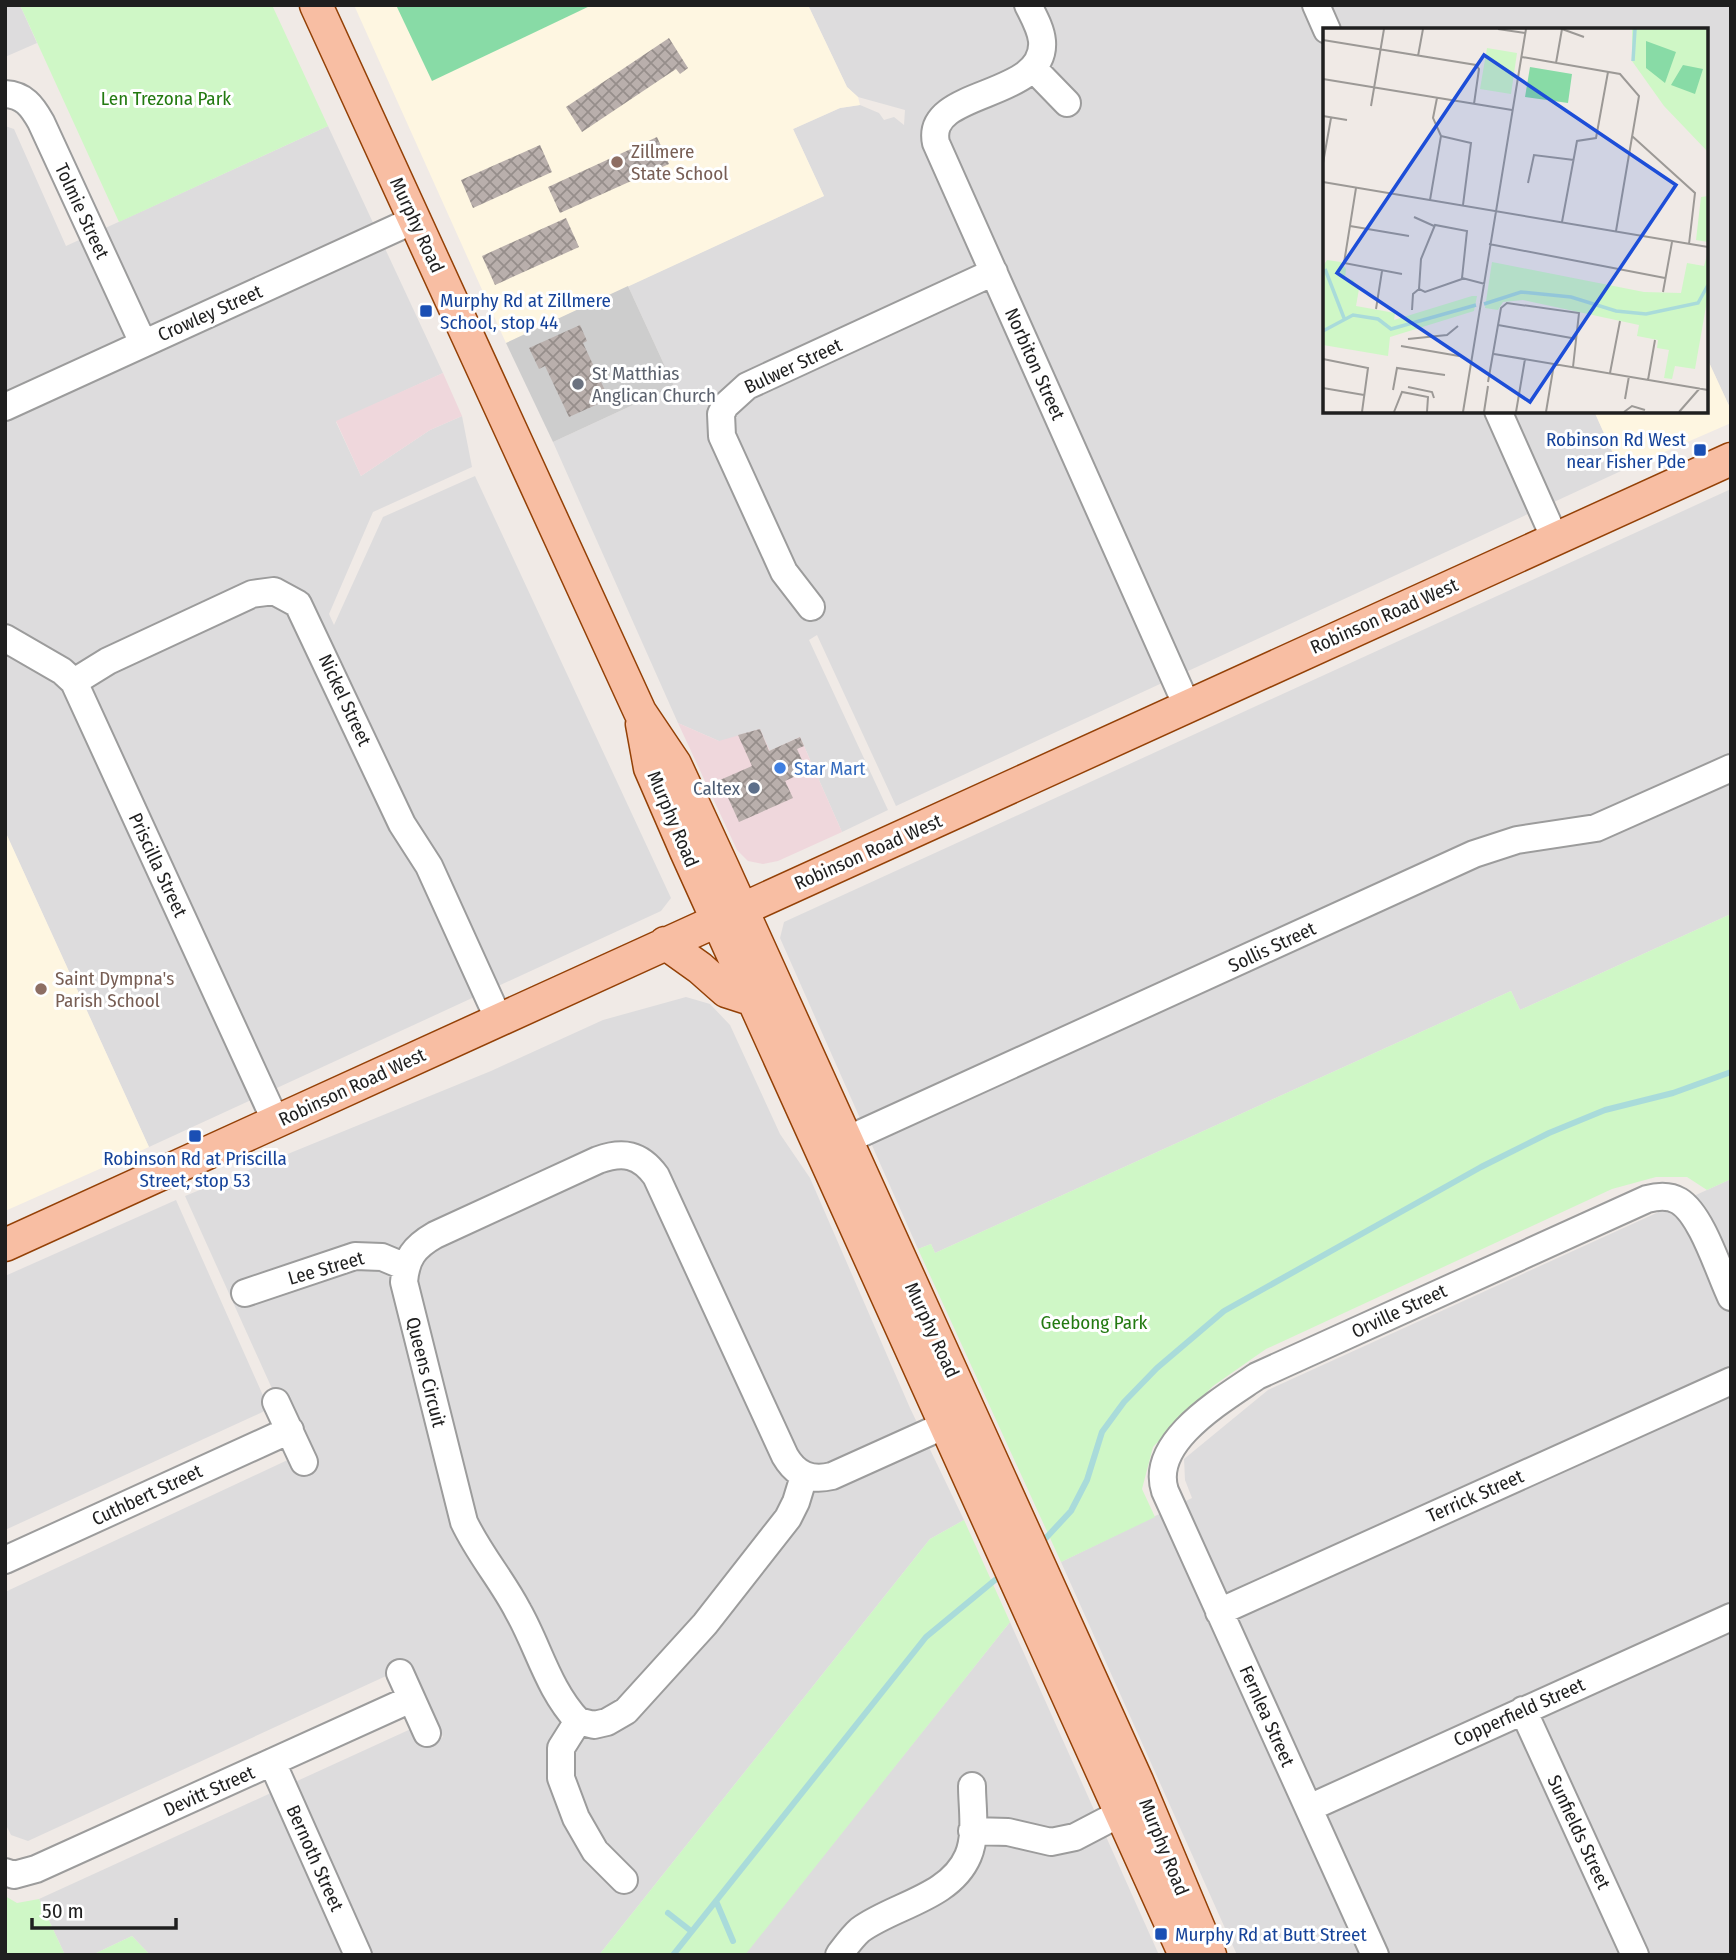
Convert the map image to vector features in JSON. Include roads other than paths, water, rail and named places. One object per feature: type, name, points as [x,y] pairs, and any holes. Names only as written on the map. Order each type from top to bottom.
[{"type":"main road","name":"Murphy Road","points":[[316,5],[640,712],[650,768],[729,915],[957,1419],[1119,1814],[1185,1955]]},
{"type":"main road","name":"Robinson Road West","points":[[5,1245],[1731,459]]},
{"type":"main road","name":"Murphy Road","points":[[729,915],[754,1000],[834,1146]]},
{"type":"main road","points":[[665,943],[726,991],[754,1000]]},
{"type":"main road","name":"Murphy Road","points":[[957,1419],[1137,1781],[1176,1881],[1210,1955]]},
{"type":"street","points":[[1028,5],[1042,42],[1041,53],[1033,68],[1067,103]]},
{"type":"street","points":[[1316,5],[1326,28]]},
{"type":"street","name":"Norbiton Street","points":[[1033,68],[1017,80],[953,109],[939,121],[934,135],[1187,706]]},
{"type":"street","name":"Tolmie Street","points":[[5,94],[22,98],[32,106],[41,122],[143,343]]},
{"type":"street","name":"Crowley Street","points":[[5,407],[414,219]]},
{"type":"street","name":"Bulwer Street","points":[[811,607],[784,572],[727,450],[721,424],[725,406],[734,394],[747,386],[994,272]]},
{"type":"street","points":[[1499,413],[1555,539]]},
{"type":"street","name":"Nickel Street","points":[[74,682],[108,661],[252,594],[274,591],[298,604],[396,812],[429,866],[499,1020]]},
{"type":"street","name":"Priscilla Street","points":[[5,638],[62,671],[74,682],[276,1122]]},
{"type":"street","name":"Sollis Street","points":[[834,1146],[1474,854],[1517,840],[1596,828],[1731,768]]},
{"type":"street","points":[[406,1267],[409,1257],[422,1242],[598,1160],[619,1154],[642,1159],[656,1176],[785,1456],[804,1476],[822,1479],[832,1476],[957,1419]]},
{"type":"street","name":"Orville Street","points":[[1161,1476],[1165,1456],[1180,1436],[1257,1376],[1636,1202],[1657,1196],[1674,1198],[1686,1206],[1696,1221],[1731,1297]]},
{"type":"street","name":"Lee Street","points":[[245,1293],[355,1256],[382,1257],[406,1267]]},
{"type":"street","name":"Queens Circuit","points":[[406,1267],[404,1282],[464,1522],[478,1551],[519,1611],[554,1688],[578,1721]]},
{"type":"street","name":"Terrick Street","points":[[1219,1612],[1731,1381]]},
{"type":"street","points":[[276,1402],[304,1462]]},
{"type":"street","name":"Cuthbert Street","points":[[5,1560],[290,1430]]},
{"type":"street","points":[[624,1880],[595,1851],[576,1818],[561,1779],[561,1748],[578,1721],[594,1725],[607,1723],[626,1711],[705,1624],[775,1534],[796,1502],[804,1476]]},
{"type":"street","name":"Fernlea Street","points":[[1161,1476],[1219,1612],[1376,1955]]},
{"type":"street","name":"Copperfield Street","points":[[1309,1808],[1523,1710],[1730,1621]]},
{"type":"street","points":[[400,1673],[427,1733]]},
{"type":"street","name":"Devitt Street","points":[[5,1872],[14,1875],[36,1870],[411,1699]]},
{"type":"street","name":"Sunfields Street","points":[[1523,1710],[1635,1955]]},
{"type":"street","name":"Bernoth Street","points":[[272,1762],[358,1955]]},
{"type":"street","points":[[845,1951],[859,1931],[908,1903],[946,1886],[968,1856],[972,1831],[972,1786]]},
{"type":"street","points":[[972,1831],[1008,1832],[1051,1842],[1075,1837],[1119,1814]]},
{"type":"waterway","points":[[1045,1539],[1071,1511],[1087,1480],[1102,1432],[1124,1402],[1157,1368],[1224,1311],[1481,1167],[1549,1133],[1605,1110],[1673,1093],[1731,1072]]},
{"type":"waterway","points":[[673,1955],[926,1637],[995,1580]]},
{"type":"waterway","points":[[716,1901],[733,1941]]},
{"type":"waterway","points":[[668,1913],[691,1931]]},
{"type":"place","name":"Zillmere State School","points":[[617,162]]},
{"type":"place","name":"Murphy Rd at Zillmere School, stop 44","points":[[426,311]]},
{"type":"place","name":"St Matthias Anglican Church","points":[[578,384]]},
{"type":"place","name":"Robinson Rd West near Fisher Pde","points":[[1700,450]]},
{"type":"place","name":"Star Mart","points":[[780,768]]},
{"type":"place","name":"Caltex","points":[[754,788]]},
{"type":"place","name":"Saint Dympna's Parish School","points":[[41,989]]},
{"type":"place","name":"Robinson Rd at Priscilla Street, stop 53","points":[[195,1136]]},
{"type":"place","name":"Murphy Rd at Butt Street","points":[[1161,1934]]},
{"type":"park label","name":"Len Trezona Park","points":[[166,98]]},
{"type":"park label","name":"Geebong Park","points":[[1094,1322]]}]
